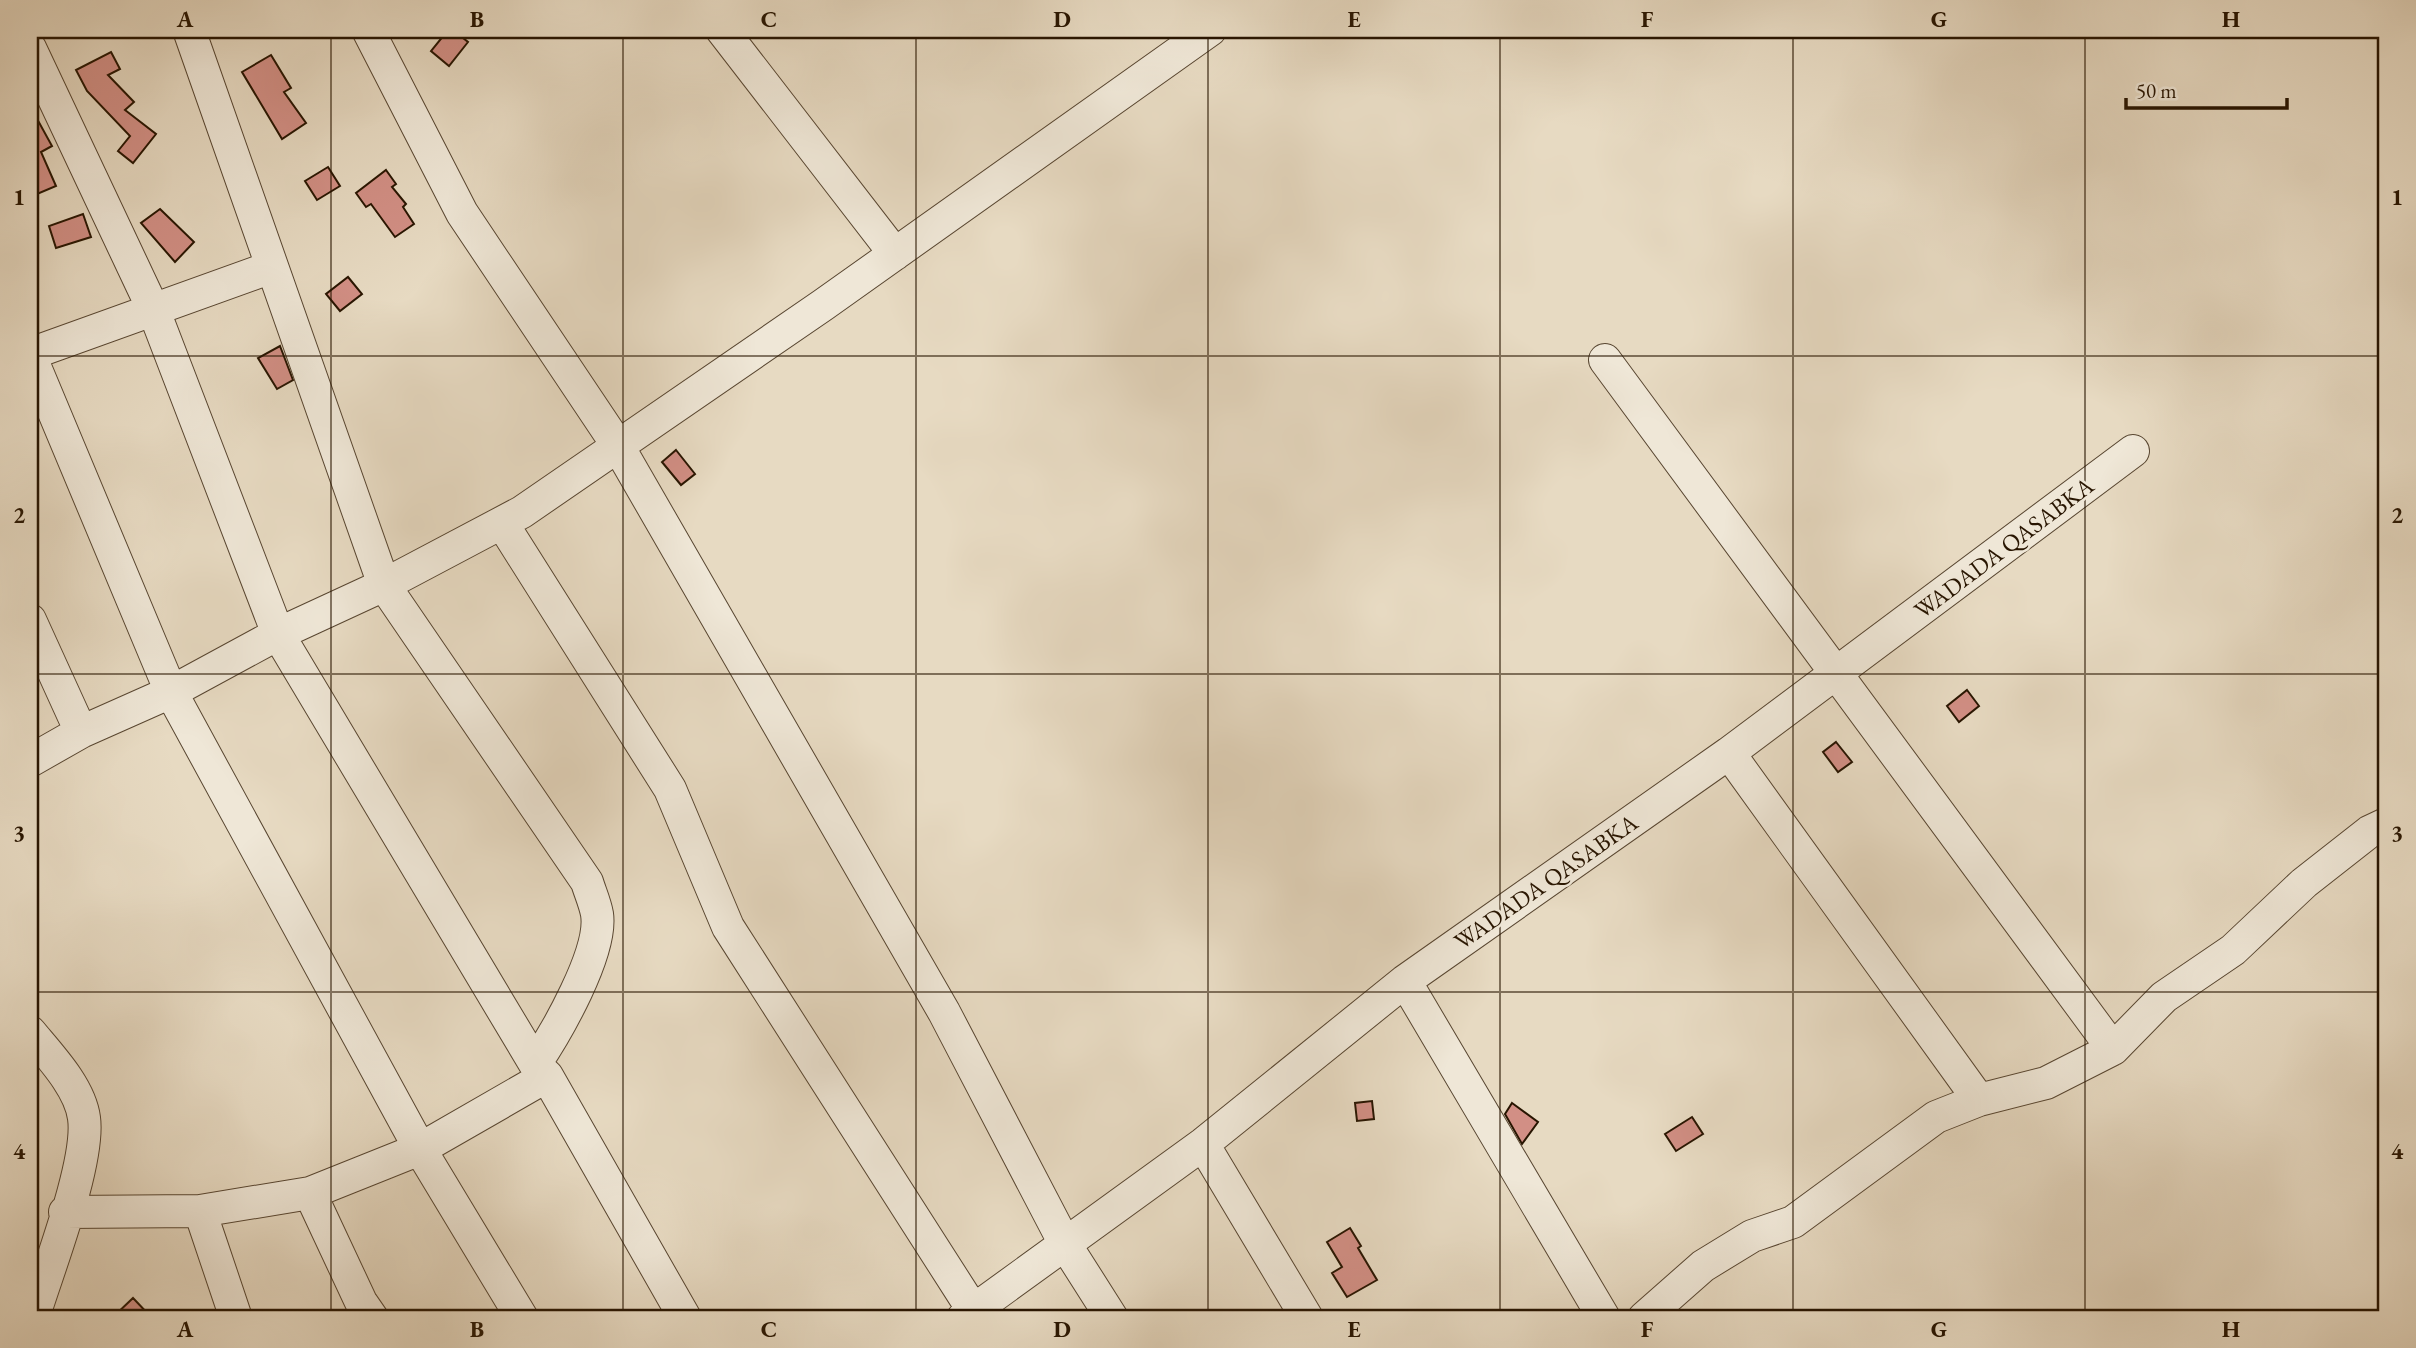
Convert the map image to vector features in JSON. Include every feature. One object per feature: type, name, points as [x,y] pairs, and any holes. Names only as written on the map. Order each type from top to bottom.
[{"type":"street","points":[[65,1212],[200,1210],[310,1193],[420,1149],[541,1070],[578,989],[592,946],[597,916],[587,882],[384,585],[189,30]]},
{"type":"street","points":[[368,30],[462,213],[618,446],[944,1012],[1065,1244],[1112,1318]]},
{"type":"street","points":[[722,30],[895,254]]},
{"type":"street","points":[[30,761],[81,732],[171,692],[278,634],[384,585],[502,523],[895,254],[1210,30]]},
{"type":"street","points":[[30,48],[154,311],[278,634],[541,1070],[685,1318]]},
{"type":"street","points":[[272,267],[30,354],[171,692],[420,1149],[522,1318]]},
{"type":"street","points":[[1605,360],[2113,1049]]},
{"type":"street","name":"WADADA QASABKA","points":[[968,1314],[1203,1144],[1405,981],[1729,753],[2133,451]]},
{"type":"street","points":[[502,523],[670,789],[728,927],[968,1314]]},
{"type":"street","points":[[30,620],[81,732]]},
{"type":"street","points":[[1729,753],[1979,1100]]},
{"type":"street","points":[[1644,1318],[1703,1266],[1752,1236],[1793,1222],[1936,1117],[1979,1100],[2046,1083],[2113,1049],[2164,998],[2233,950],[2304,883],[2369,832],[2386,824]]},
{"type":"street","points":[[1405,981],[1604,1318]]},
{"type":"street","points":[[30,1032],[69,1084],[84,1117],[83,1154],[38,1307]]},
{"type":"street","points":[[1203,1144],[1307,1318]]},
{"type":"street","points":[[310,1193],[372,1318]]},
{"type":"street","points":[[200,1210],[236,1318]]},
{"type":"building","points":[[448,30],[453,30],[468,42],[449,66],[431,51]]},
{"type":"building","points":[[111,52],[120,69],[108,75],[134,102],[125,110],[156,134],[133,163],[118,151],[130,136],[87,91],[76,70]]},
{"type":"building","points":[[271,55],[291,88],[284,92],[306,123],[282,139],[242,72]]},
{"type":"building","points":[[30,106],[52,146],[41,152],[56,186],[30,197]]},
{"type":"building","points":[[328,167],[340,186],[317,200],[305,181]]},
{"type":"building","points":[[386,170],[396,184],[392,187],[406,204],[403,207],[414,224],[395,237],[371,204],[366,207],[356,193]]},
{"type":"building","points":[[160,209],[194,242],[175,262],[141,223]]},
{"type":"building","points":[[83,214],[91,237],[56,248],[49,226]]},
{"type":"building","points":[[348,277],[362,294],[340,311],[326,294]]},
{"type":"building","points":[[280,346],[293,380],[277,389],[258,358]]},
{"type":"building","points":[[676,450],[695,474],[681,485],[662,462]]},
{"type":"building","points":[[1967,690],[1979,706],[1959,722],[1947,706]]},
{"type":"building","points":[[1836,742],[1852,762],[1838,772],[1823,752]]},
{"type":"building","points":[[1372,1101],[1374,1119],[1357,1121],[1355,1103]]},
{"type":"building","points":[[1512,1103],[1538,1122],[1522,1144],[1505,1114]]},
{"type":"building","points":[[1692,1117],[1703,1134],[1676,1151],[1665,1134]]},
{"type":"building","points":[[1350,1228],[1361,1246],[1358,1248],[1377,1280],[1347,1297],[1332,1273],[1342,1267],[1327,1242]]},
{"type":"building","points":[[133,1298],[152,1318],[112,1318]]}]
